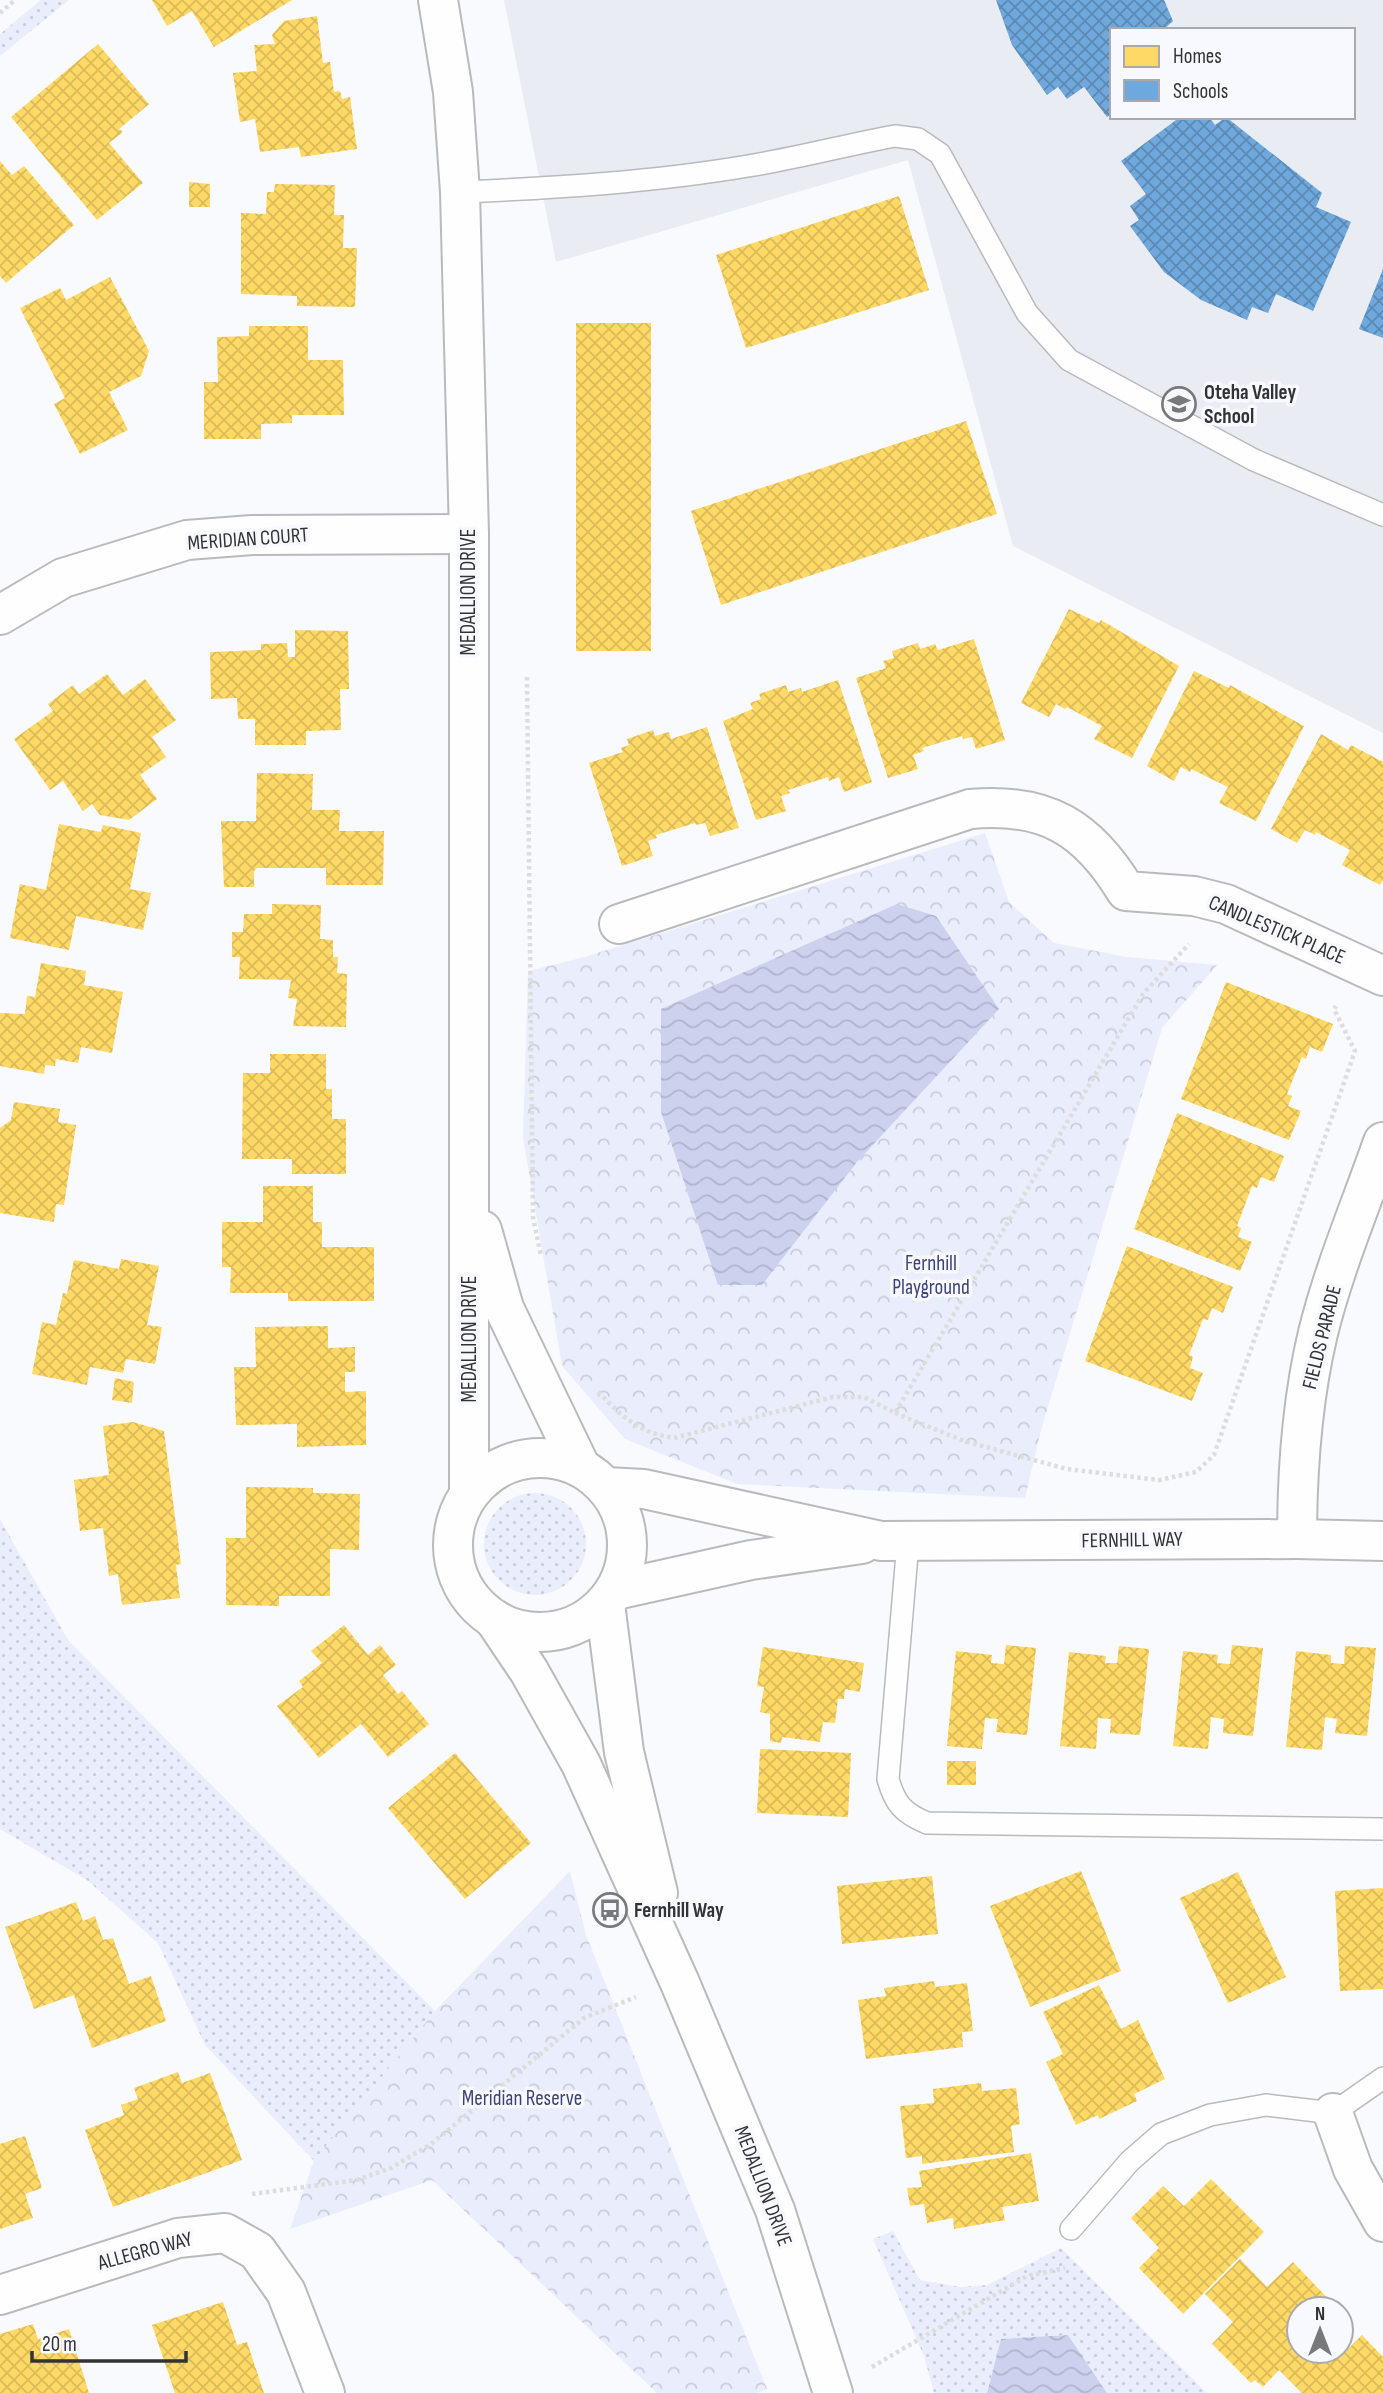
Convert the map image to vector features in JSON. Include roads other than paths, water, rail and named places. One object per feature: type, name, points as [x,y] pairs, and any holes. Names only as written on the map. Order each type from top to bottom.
[{"type":"street","name":"MEDALLION DRIVE","points":[[438,0],[453,92],[460,192],[469,534],[469,1493]]},
{"type":"street","name":"MERIDIAN COURT","points":[[0,615],[62,578],[187,540],[265,535],[469,534]]},
{"type":"street","name":"CANDLESTICK PLACE","points":[[619,924],[970,809],[998,806],[1020,809],[1077,830],[1098,848],[1126,891],[1194,896],[1226,904],[1371,970]]},
{"type":"street","name":"FIELDS PARADE","points":[[1297,1539],[1297,1489],[1306,1399],[1319,1331],[1383,1142]]},
{"type":"street","name":"MEDALLION DRIVE","points":[[469,1185],[504,1308],[594,1477]]},
{"type":"street","points":[[533,1457],[558,1459],[594,1477],[618,1505],[626,1525],[628,1548],[625,1569],[610,1597],[577,1625],[543,1633],[526,1632],[494,1619],[478,1606],[465,1590],[453,1551],[460,1511],[469,1493],[487,1475],[509,1464],[533,1457]]},
{"type":"street","name":"FERNHILL WAY","points":[[594,1477],[894,1542]]},
{"type":"street","name":"FERNHILL WAY","points":[[610,1597],[751,1560],[894,1542],[1297,1539],[1383,1541]]},
{"type":"street","name":"MEDALLION DRIVE","points":[[610,1597],[624,1752],[680,1983]]},
{"type":"street","name":"MEDALLION DRIVE","points":[[494,1619],[529,1671],[581,1764],[680,1983],[775,2210],[832,2392]]},
{"type":"street","points":[[1333,2113],[1353,2169],[1383,2222]]},
{"type":"street","name":"ALLEGRO WAY","points":[[0,2295],[178,2238],[225,2233],[257,2251],[286,2292],[325,2393]]},
{"type":"lane","points":[[460,192],[528,190],[672,176],[748,166],[895,136],[918,139],[940,153],[1020,302],[1069,360],[1254,460],[1383,515]]},
{"type":"lane","points":[[894,1542],[888,1779],[894,1801],[906,1814],[926,1823],[1383,1829]]},
{"type":"lane","points":[[1071,2229],[1122,2169],[1161,2134],[1210,2115],[1266,2105],[1333,2113],[1383,2078]]},
{"type":"water","points":[[897,904],[936,916],[999,1009],[857,1162],[762,1285],[718,1285],[661,1112],[661,1009]]},
{"type":"water","points":[[1068,2335],[1107,2393],[987,2393],[1001,2339]]},
{"type":"place","name":"Oteha Valley School","points":[[1179,404]]},
{"type":"place","name":"Fernhill Way","points":[[610,1910]]},
{"type":"park label","name":"Fernhill Playground","points":[[931,1275]]},
{"type":"park label","name":"Meridian Reserve","points":[[522,2098]]}]
